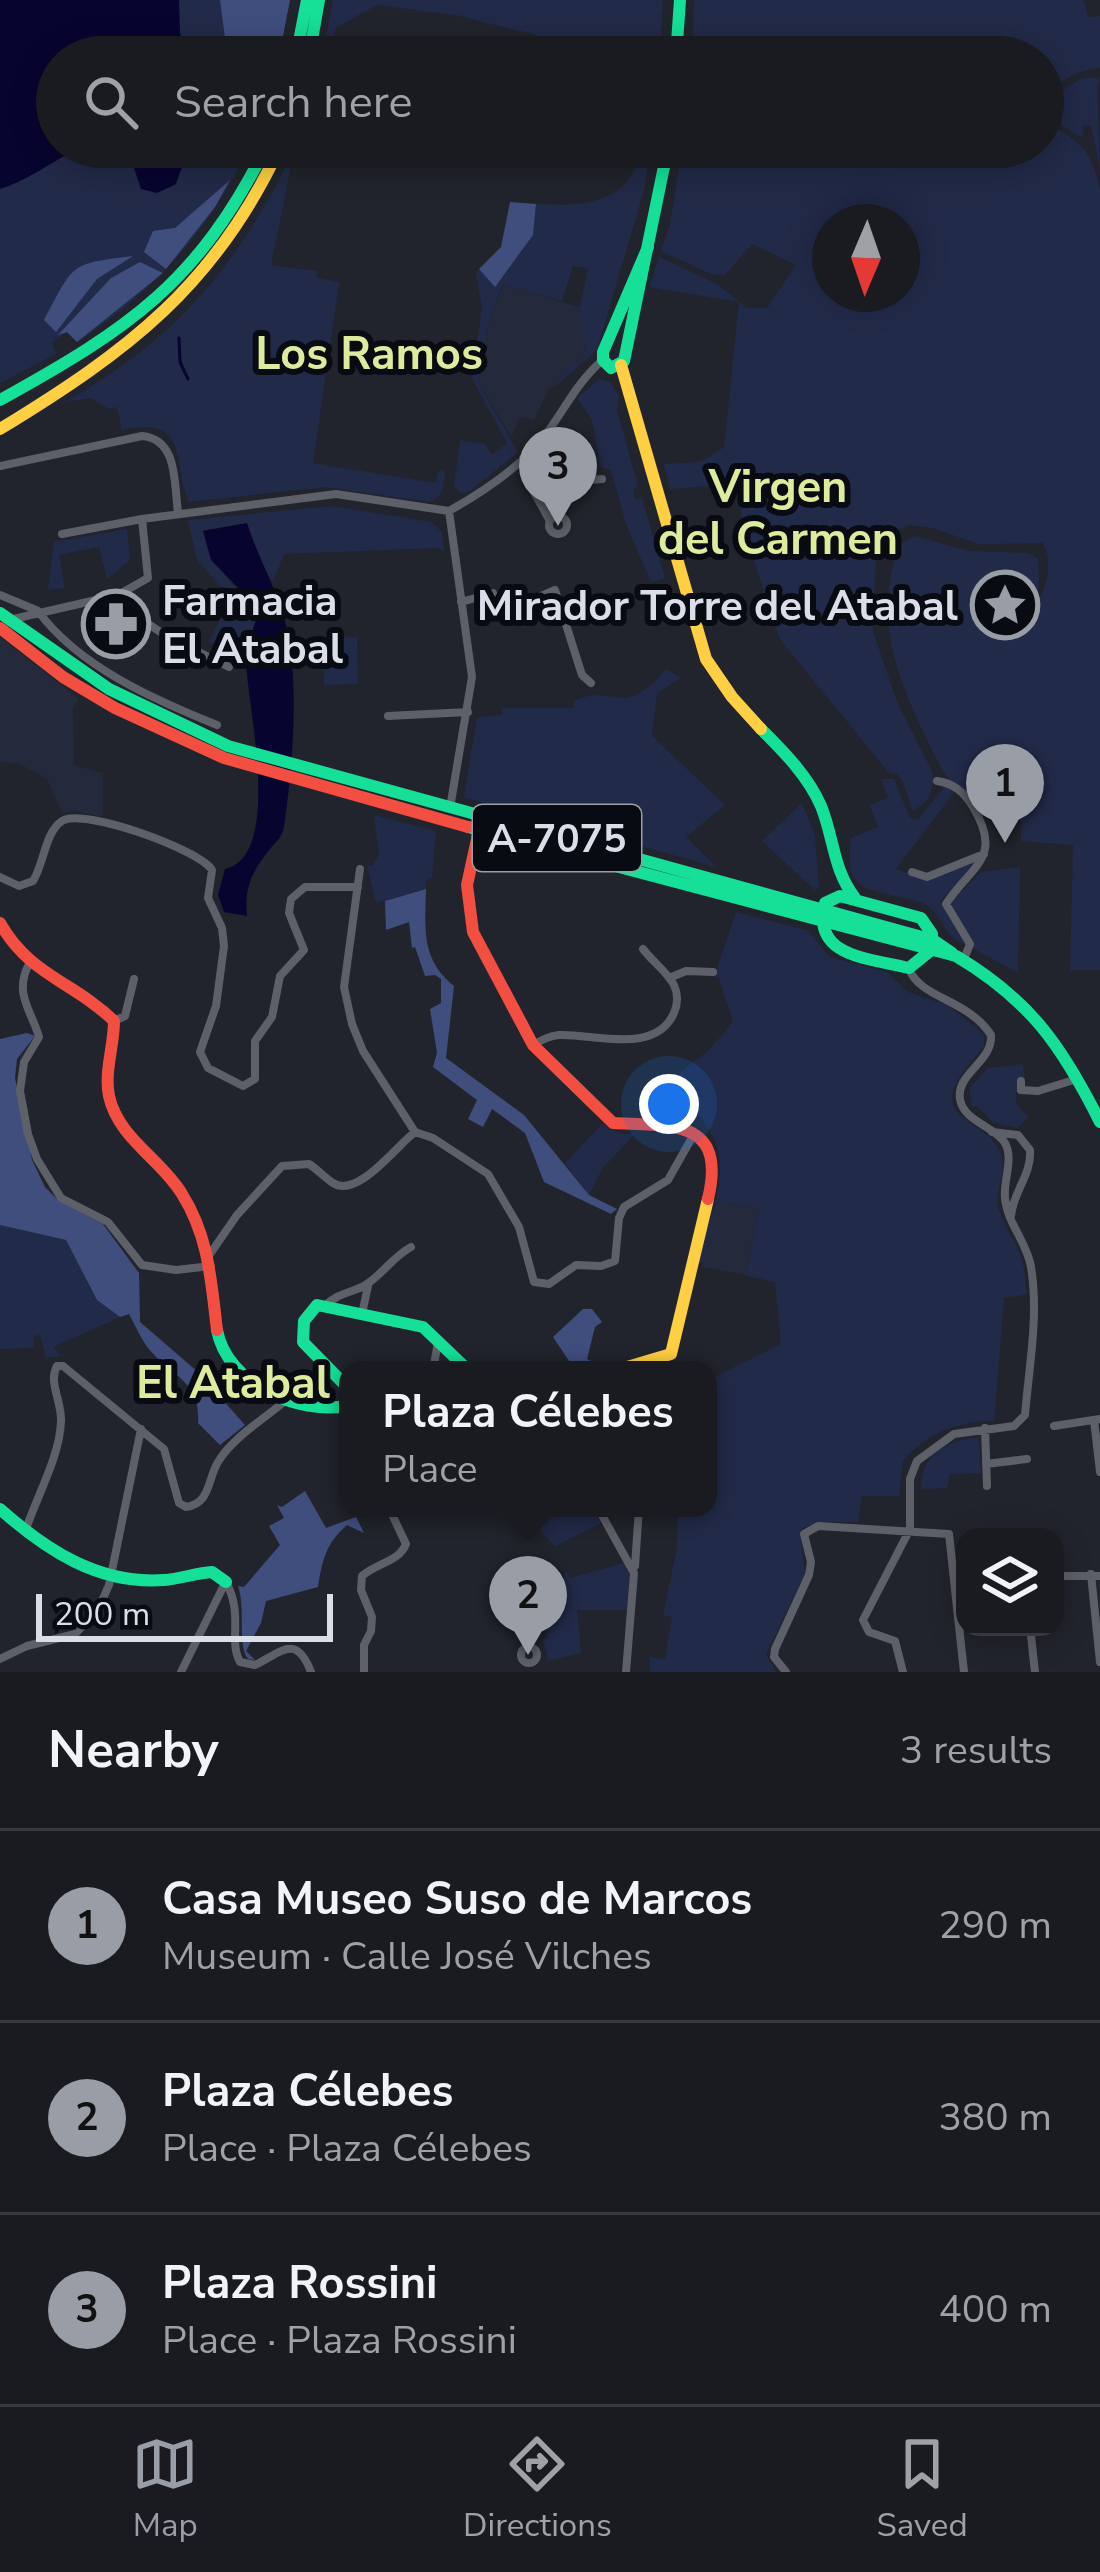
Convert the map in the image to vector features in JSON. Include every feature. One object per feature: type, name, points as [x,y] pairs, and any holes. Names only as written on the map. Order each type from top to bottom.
[{"type":"street","points":[[300,36],[307,0]]},
{"type":"street","points":[[313,36],[319,0]]},
{"type":"street","points":[[677,36],[680,0]]},
{"type":"street","points":[[0,400],[103,344],[175,284],[216,236],[257,168]]},
{"type":"street","points":[[0,429],[111,359],[186,294],[227,242],[270,168]]},
{"type":"street","points":[[62,535],[178,513],[335,494],[449,511],[540,442],[621,331],[647,247],[664,168]]},
{"type":"street","points":[[621,331],[623,359]]},
{"type":"street","points":[[604,355],[617,345],[623,359],[706,659],[719,686],[801,772],[831,829],[837,870],[855,898]]},
{"type":"street","points":[[0,466],[142,436],[157,437],[168,447],[178,513]]},
{"type":"street","points":[[523,458],[530,485],[550,521]]},
{"type":"street","points":[[510,469],[530,485],[602,479]]},
{"type":"street","points":[[449,511],[472,677],[449,809]]},
{"type":"street","points":[[2,620],[118,595],[148,578],[142,519]]},
{"type":"street","points":[[461,602],[493,592],[502,613],[555,590],[582,675],[591,683]]},
{"type":"street","points":[[0,595],[38,611],[50,628],[103,668],[218,724]]},
{"type":"street","points":[[118,595],[131,613],[153,628],[229,667]]},
{"type":"street","name":"A-7075","points":[[2,620],[124,700],[257,763],[449,809],[823,910],[960,958],[1006,986],[1034,1012],[1064,1049],[1100,1122]]},
{"type":"street","points":[[388,716],[468,712]]},
{"type":"street","name":"A-7075","points":[[292,772],[478,830],[823,910]]},
{"type":"street","points":[[937,781],[948,782],[967,797],[985,827],[985,853],[979,868],[946,904],[970,944],[960,958]]},
{"type":"street","points":[[0,877],[19,886],[33,880],[56,828],[76,817],[155,838],[205,860],[212,870],[208,898],[222,928],[224,946],[216,1006],[200,1052],[208,1068],[243,1086],[254,1079],[255,1041],[272,1017],[280,976],[304,950],[289,913],[291,899],[305,887],[358,887]]},
{"type":"street","points":[[478,830],[467,885],[473,932],[533,1045],[613,1123],[683,1127],[713,1153],[714,1174],[676,1340],[665,1359],[647,1361]]},
{"type":"street","points":[[913,872],[927,877],[985,853]]},
{"type":"street","points":[[360,869],[344,987],[347,1011],[363,1051],[415,1132],[433,1138],[488,1174],[519,1227],[530,1274],[542,1285],[576,1265],[601,1266],[614,1261],[624,1207],[668,1180],[695,1133]]},
{"type":"street","points":[[837,870],[823,910],[824,939],[835,948],[909,968],[917,984],[955,1001],[991,1035],[989,1053],[962,1085],[959,1097],[964,1110],[1005,1143],[1004,1194],[1028,1252],[1035,1307],[1025,1415],[1014,1426],[954,1433],[917,1461],[910,1479],[910,1529],[862,1620],[869,1632],[895,1641],[903,1672]]},
{"type":"street","points":[[823,910],[840,896],[914,913],[921,918],[931,946],[909,968]]},
{"type":"street","points":[[0,922],[28,967],[89,998],[114,1021]]},
{"type":"street","points":[[533,1045],[552,1036],[613,1042],[655,1031],[673,1017],[676,994],[644,949]]},
{"type":"street","points":[[28,967],[23,996],[39,1037],[24,1062],[20,1091],[28,1134],[50,1185],[61,1198],[108,1222],[142,1265],[176,1270],[210,1260],[237,1215],[282,1166],[309,1164],[334,1185],[350,1186],[415,1132]]},
{"type":"street","points":[[669,978],[686,971],[713,972]]},
{"type":"street","points":[[114,1021],[125,1016],[134,979]]},
{"type":"street","points":[[114,1021],[109,1094],[113,1109],[124,1128],[180,1189],[210,1260],[220,1349],[251,1382],[286,1400],[339,1407]]},
{"type":"street","points":[[1021,1081],[1021,1090],[1038,1091],[1078,1079]]},
{"type":"street","points":[[992,1132],[1018,1135],[1030,1150],[1029,1168],[1011,1218]]},
{"type":"street","points":[[325,1306],[329,1299],[368,1284],[395,1256],[411,1247]]},
{"type":"street","points":[[362,1314],[368,1284]]},
{"type":"street","points":[[339,1379],[303,1342],[302,1325],[317,1305],[423,1327],[459,1361]]},
{"type":"street","points":[[436,1361],[439,1340]]},
{"type":"street","points":[[24,1533],[60,1432],[60,1404],[52,1378],[57,1366],[63,1366],[164,1449],[179,1503],[194,1507],[206,1496],[217,1462],[226,1451],[286,1400]]},
{"type":"street","points":[[1054,1426],[1097,1420],[1100,1472]]},
{"type":"street","points":[[985,1428],[987,1486]]},
{"type":"street","points":[[0,1659],[81,1630],[98,1610],[111,1575],[141,1429]]},
{"type":"street","points":[[986,1464],[1027,1459]]},
{"type":"street","points":[[0,1509],[24,1533],[76,1567],[167,1580],[212,1572],[226,1582],[238,1610],[235,1654],[249,1669],[292,1648],[305,1656],[311,1672]]},
{"type":"street","points":[[364,1672],[364,1645],[372,1617],[361,1590],[362,1576],[402,1554],[406,1544],[393,1517]]},
{"type":"street","points":[[604,1517],[634,1573]]},
{"type":"street","points":[[626,1672],[638,1517]]},
{"type":"street","points":[[786,1672],[774,1657],[808,1575],[811,1562],[804,1534],[818,1526],[910,1529],[949,1534],[956,1552]]},
{"type":"street","points":[[1064,1576],[1096,1575],[1100,1662]]},
{"type":"street","points":[[181,1672],[226,1582]]},
{"type":"street","points":[[963,1636],[964,1672]]},
{"type":"street","points":[[1031,1636],[1035,1672]]},
{"type":"shaded area","points":[[0,0],[290,0],[283,36],[36,36],[36,168],[238,168],[198,232],[129,304],[77,342],[67,332],[52,343],[56,354],[0,383]]},
{"type":"shaded area","points":[[0,0],[179,0],[181,36],[36,36],[36,168],[43,168],[0,189]]},
{"type":"shaded area","points":[[220,0],[290,0],[283,36],[225,36]]},
{"type":"shaded area","points":[[333,0],[663,0],[661,36],[541,36],[455,15],[377,5],[336,28],[334,36],[326,36]]},
{"type":"shaded area","points":[[694,0],[1084,0],[1088,17],[1100,16],[1100,68],[1064,81],[1064,36],[693,36]]},
{"type":"shaded area","points":[[1083,78],[1100,78],[1100,169],[1091,125],[1083,125],[1083,135],[1078,136],[1064,126],[1064,91]]},
{"type":"shaded area","points":[[1064,134],[1084,150],[1100,189],[1100,970],[1070,970],[1073,845],[1021,841],[1020,803],[984,803],[986,813],[982,814],[973,798],[944,773],[903,685],[889,631],[891,575],[899,545],[914,536],[969,551],[1027,553],[1038,558],[1039,587],[1023,613],[1010,615],[1022,603],[1016,590],[992,602],[988,618],[1002,624],[1016,623],[1037,603],[1048,572],[1043,543],[978,544],[909,525],[893,532],[876,554],[873,631],[897,702],[933,773],[929,796],[912,810],[897,774],[889,773],[779,638],[742,523],[738,484],[670,489],[664,464],[701,462],[724,447],[739,302],[649,287],[659,257],[717,284],[747,308],[767,308],[796,265],[752,244],[725,275],[711,274],[661,251],[679,168],[1064,168]]},
{"type":"shaded area","points":[[134,168],[182,168],[176,184],[157,193],[141,189]]},
{"type":"shaded area","points":[[284,168],[291,168],[271,265],[317,271],[317,278],[339,282],[313,463],[435,483],[439,470],[445,472],[435,500],[325,487],[189,502],[169,436],[144,427],[122,430],[117,407],[109,409],[91,398],[65,402],[105,378],[173,324],[228,261]]},
{"type":"shaded area","points":[[636,168],[647,168],[597,350],[581,364],[585,347],[580,307],[588,268],[573,266],[562,301],[503,284],[489,321],[478,382],[518,452],[461,494],[454,485],[460,440],[485,444],[492,455],[507,443],[472,378],[482,308],[476,272],[479,269],[495,286],[533,235],[536,204],[588,202],[617,191]]},
{"type":"shaded area","points":[[230,180],[166,269],[144,252],[153,231],[175,228]]},
{"type":"shaded area","points":[[510,202],[536,204],[533,235],[495,287],[479,269],[501,247]]},
{"type":"shaded area","points":[[133,256],[97,279],[56,332],[44,320],[76,270],[96,261]]},
{"type":"shaded area","points":[[140,262],[163,273],[77,342],[67,332],[58,335],[111,278]]},
{"type":"shaded area","points":[[504,284],[582,308],[585,347],[581,364],[572,363],[549,389],[534,420],[520,417],[511,437],[478,382],[489,321]]},
{"type":"shaded area","points":[[572,363],[581,364],[557,385]]},
{"type":"shaded area","points":[[599,379],[610,382],[619,396],[617,410],[638,486],[633,489],[636,500],[642,498],[665,578],[651,582],[626,524],[611,470],[601,467],[592,420],[577,398]]},
{"type":"shaded area","points":[[332,506],[431,522],[442,532],[444,551],[284,554],[273,582],[258,558],[246,523],[204,530],[219,568],[257,617],[245,656],[209,642],[226,607],[235,612],[238,606],[197,560],[188,520]]},
{"type":"shaded area","points":[[247,523],[287,628],[294,713],[284,827],[251,880],[247,916],[224,912],[218,895],[225,869],[243,858],[253,837],[258,809],[246,663],[257,617],[245,595],[211,560],[203,531]]},
{"type":"shaded area","points":[[127,529],[130,560],[107,579],[99,547],[59,555],[65,588],[48,590],[54,542]]},
{"type":"shaded area","points":[[0,637],[79,699],[73,708],[74,765],[103,773],[103,817],[62,813],[47,779],[18,763],[0,762]]},
{"type":"shaded area","points":[[357,637],[358,684],[324,685],[323,638]]},
{"type":"shaded area","points":[[666,669],[681,678],[657,693],[652,736],[725,805],[686,837],[716,867],[464,797],[477,717],[502,715],[502,708],[572,708],[576,700],[589,696],[629,697],[651,685]]},
{"type":"shaded area","points":[[881,779],[894,779],[910,818],[918,819],[946,785],[955,791],[896,869],[929,880],[976,859],[979,862],[940,901],[967,946],[926,905],[870,889],[854,878],[850,838],[878,827],[870,805],[888,798]]},
{"type":"shaded area","points":[[802,803],[815,835],[819,886],[815,890],[762,841]]},
{"type":"shaded area","points":[[374,815],[436,831],[432,877],[426,889],[376,903],[367,865],[372,866],[379,856]]},
{"type":"shaded area","points":[[1020,867],[1018,973],[972,948],[951,907],[981,872]]},
{"type":"shaded area","points":[[426,889],[430,954],[454,986],[446,1058],[524,1115],[589,1195],[617,1209],[611,1214],[544,1182],[525,1133],[492,1109],[483,1127],[468,1119],[477,1100],[433,1067],[437,1053],[430,1009],[441,1003],[441,979],[425,976],[412,948],[409,922],[386,930],[385,901]]},
{"type":"shaded area","points":[[736,912],[807,930],[830,957],[887,972],[908,992],[947,1005],[984,1034],[984,1047],[953,1092],[953,1106],[995,1143],[1002,1158],[998,1205],[1021,1257],[1027,1294],[1004,1298],[994,1421],[955,1426],[923,1442],[903,1461],[899,1496],[862,1496],[858,1522],[818,1522],[803,1528],[805,1573],[766,1654],[776,1672],[650,1672],[650,1657],[665,1659],[672,1617],[663,1615],[677,1548],[678,1517],[717,1517],[717,1376],[781,1344],[775,1282],[746,1276],[759,1209],[717,1201],[703,1263],[696,1261],[717,1197],[720,1164],[711,1133],[671,1079],[708,1051],[733,1022],[719,978],[714,977]]},
{"type":"shaded area","points":[[27,1033],[35,1036],[17,1059],[15,1078],[32,1160],[45,1187],[59,1201],[103,1224],[139,1273],[140,1322],[198,1372],[245,1425],[220,1445],[198,1423],[190,1388],[148,1348],[129,1314],[120,1317],[97,1300],[66,1240],[0,1225],[0,1039]]},
{"type":"shaded area","points":[[1023,1064],[1025,1079],[1018,1080],[1016,1100],[1029,1117],[1017,1128],[994,1123],[977,1106],[972,1107],[969,1088],[988,1068]]},
{"type":"shaded area","points":[[602,1124],[622,1134],[635,1134],[602,1169],[589,1195],[565,1163]]},
{"type":"shaded area","points":[[716,1201],[759,1209],[746,1275],[702,1267]]},
{"type":"shaded area","points":[[0,1225],[66,1240],[97,1300],[120,1317],[53,1347],[61,1356],[46,1358],[40,1335],[34,1336],[34,1348],[0,1349]]},
{"type":"shaded area","points":[[583,1309],[592,1309],[602,1322],[595,1327],[587,1359],[591,1361],[569,1361],[553,1337]]},
{"type":"shaded area","points":[[979,1437],[981,1473],[950,1474],[947,1488],[921,1489],[925,1467],[938,1451]]},
{"type":"shaded area","points":[[305,1491],[326,1528],[356,1517],[364,1533],[347,1525],[334,1539],[318,1587],[266,1601],[246,1651],[255,1660],[248,1659],[243,1644],[238,1586],[244,1587],[280,1545],[269,1526],[284,1518],[277,1505],[282,1507]]},
{"type":"shaded area","points":[[598,1517],[601,1523],[555,1546],[530,1519]]},
{"type":"shaded area","points":[[624,1563],[629,1576],[627,1610],[577,1610],[581,1653],[548,1661],[543,1639],[547,1638],[546,1622],[556,1615],[566,1570],[570,1578]]},
{"type":"waterway","points":[[179,338],[180,362],[188,379]]},
{"type":"traffic: fast","points":[[300,36],[307,0]]},
{"type":"traffic: fast","points":[[313,36],[319,0]]},
{"type":"traffic: fast","points":[[677,36],[680,0]]},
{"type":"traffic: fast","points":[[0,400],[87,349],[156,298],[214,234],[254,168]]},
{"type":"traffic: fast","points":[[647,250],[664,168]]},
{"type":"traffic: fast","points":[[647,250],[624,361],[611,368],[603,352],[647,250]]},
{"type":"traffic: fast","points":[[0,613],[109,689],[228,746],[933,940],[952,953]]},
{"type":"traffic: fast","points":[[761,729],[816,795],[842,876],[855,898]]},
{"type":"traffic: fast","points":[[468,827],[956,956],[1004,990],[1042,1027],[1100,1122]]},
{"type":"traffic: fast","points":[[840,896],[921,918],[932,934],[930,951],[909,968],[862,958],[835,945],[823,921],[825,903],[840,896]]},
{"type":"traffic: fast","points":[[339,1379],[303,1342],[304,1321],[317,1305],[423,1327],[459,1361]]},
{"type":"traffic: fast","points":[[217,1330],[235,1366],[268,1392],[308,1406],[339,1407]]},
{"type":"traffic: fast","points":[[0,1509],[55,1551],[96,1571],[140,1580],[212,1572],[226,1582]]},
{"type":"traffic: slow","points":[[0,429],[89,372],[164,311],[227,239],[269,168]]},
{"type":"traffic: slow","points":[[621,365],[706,659],[761,729]]},
{"type":"traffic: slow","points":[[647,1361],[671,1354],[708,1199]]},
{"type":"traffic: jam","points":[[0,628],[63,677],[115,708],[224,758],[468,827]]},
{"type":"traffic: jam","points":[[479,830],[467,885],[473,932],[533,1045],[613,1123],[674,1127],[702,1141],[710,1154],[712,1173],[708,1199]]},
{"type":"traffic: jam","points":[[0,923],[24,955],[114,1021],[109,1096],[121,1124],[173,1181],[191,1210],[207,1260],[217,1330]]},
{"type":"place","name":"Plaza Rossini","points":[[558,526]]},
{"type":"place","name":"Mirador Torre del Atabal","points":[[1005,605]]},
{"type":"place","name":"Farmacia El Atabal","points":[[116,624]]},
{"type":"place","name":"Casa Museo Suso de Marcos","points":[[1005,843]]},
{"type":"place","name":"Plaza Célebes","points":[[528,1655]]},
{"type":"district","name":"Los Ramos","points":[[369,353]]},
{"type":"district","name":"Virgen del Carmen","points":[[778,512]]},
{"type":"district","name":"El Atabal","points":[[233,1382]]}]
